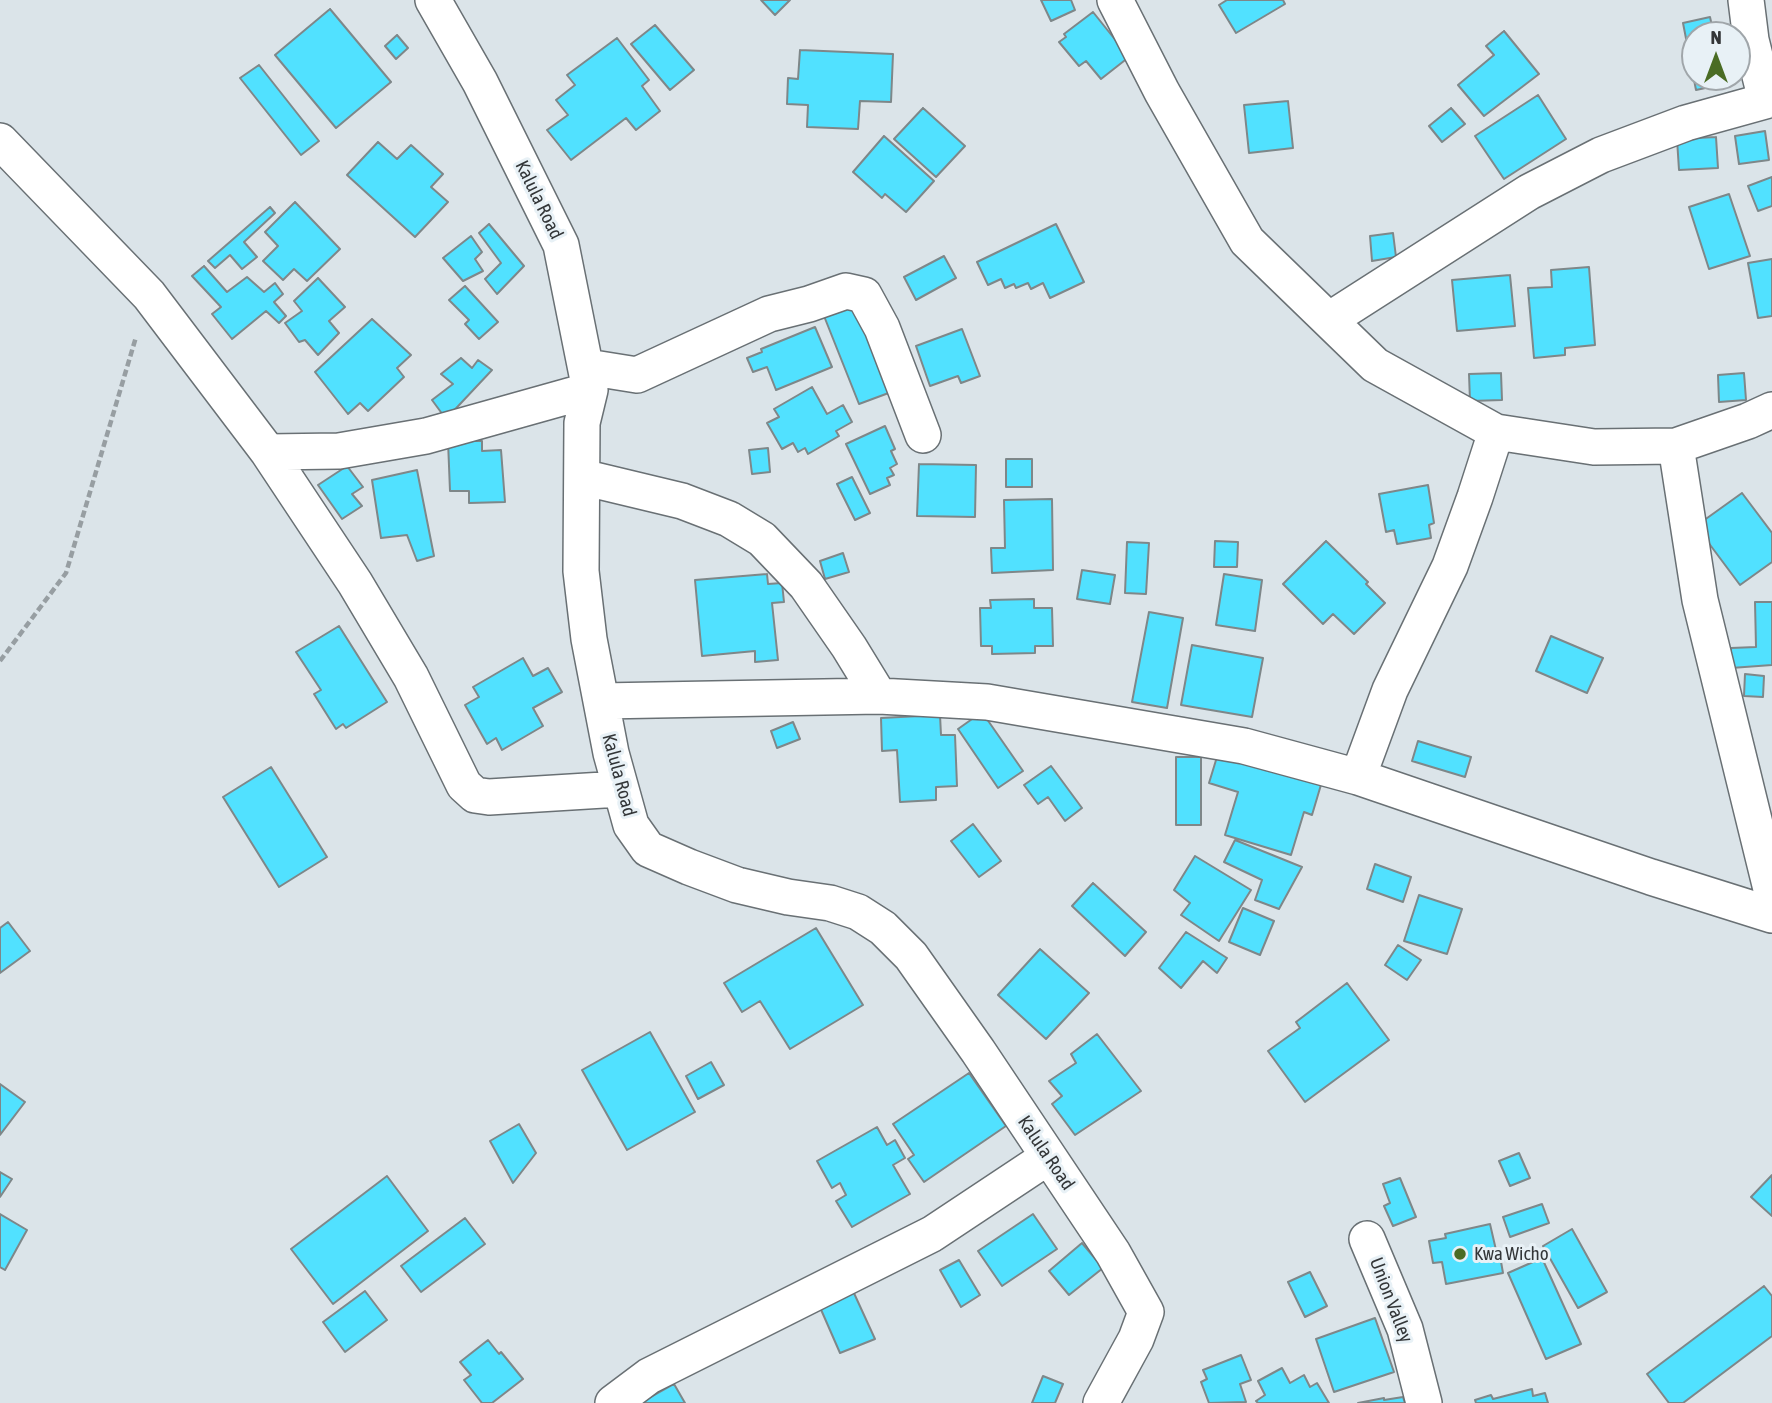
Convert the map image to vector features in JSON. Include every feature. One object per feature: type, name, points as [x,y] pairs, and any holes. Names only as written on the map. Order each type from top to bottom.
[{"type":"street","name":"Kalula Road","points":[[433,0],[480,82],[561,245],[588,378],[582,423],[581,571],[589,639],[620,789],[632,825],[648,849],[737,885],[858,912],[883,928],[911,956],[1113,1253],[1146,1312],[1136,1339],[1101,1403]]},
{"type":"street","points":[[1115,0],[1162,92],[1247,241],[1376,365],[1496,432],[1594,447],[1675,446],[1772,410]]},
{"type":"street","points":[[1329,320],[1529,192],[1601,155],[1686,123],[1769,99],[1751,40],[1746,0]]},
{"type":"street","points":[[0,141],[149,295],[268,452],[355,583],[411,677],[464,785],[475,794],[489,797],[620,789]]},
{"type":"street","points":[[268,452],[338,451],[426,436],[588,378],[637,375],[769,314],[846,291],[863,295],[882,328],[923,435]]},
{"type":"street","points":[[1358,777],[1390,690],[1450,566],[1496,432]]},
{"type":"street","points":[[1675,446],[1700,600],[1772,892]]},
{"type":"street","points":[[582,477],[682,502],[729,519],[762,539],[806,585],[880,696]]},
{"type":"street","points":[[601,701],[880,696],[987,702],[1244,746],[1358,777],[1651,877],[1772,915]]},
{"type":"street","points":[[613,1403],[649,1376],[932,1234],[1048,1157]]},
{"type":"street","name":"Union Valley","points":[[1367,1238],[1405,1329],[1424,1403]]},
{"type":"path","points":[[0,661],[66,573],[149,295]]},
{"type":"building","points":[[761,0],[790,0],[775,15]]},
{"type":"building","points":[[1041,0],[1071,0],[1075,10],[1051,21]]},
{"type":"building","points":[[1227,0],[1283,0],[1285,4],[1236,33],[1219,5]]},
{"type":"building","points":[[330,9],[391,82],[336,128],[275,55]]},
{"type":"building","points":[[1093,12],[1129,57],[1101,79],[1086,61],[1079,66],[1059,42],[1066,37],[1064,34]]},
{"type":"building","points":[[1710,17],[1711,21],[1692,21]]},
{"type":"building","points":[[655,25],[694,70],[670,90],[631,44]]},
{"type":"building","points":[[1504,31],[1539,74],[1484,116],[1458,85],[1494,55],[1486,46]]},
{"type":"building","points":[[397,35],[408,48],[396,59],[385,46]]},
{"type":"building","points":[[617,38],[649,80],[642,86],[660,111],[636,130],[626,118],[571,160],[547,130],[568,115],[556,100],[575,85],[567,75]]},
{"type":"building","points":[[800,50],[893,54],[891,102],[860,101],[858,129],[807,127],[808,105],[787,104],[788,78],[798,79]]},
{"type":"building","points":[[259,65],[319,141],[301,155],[240,78]]},
{"type":"building","points":[[1538,95],[1566,139],[1504,179],[1475,136]]},
{"type":"building","points":[[1288,101],[1293,148],[1249,153],[1244,105]]},
{"type":"building","points":[[923,108],[965,146],[936,177],[894,139]]},
{"type":"building","points":[[1451,108],[1465,124],[1442,142],[1429,126]]},
{"type":"building","points":[[1765,131],[1769,160],[1739,164],[1735,136]]},
{"type":"building","points":[[884,136],[934,181],[906,212],[885,194],[882,198],[853,172]]},
{"type":"building","points":[[1716,137],[1718,168],[1679,170],[1677,139]]},
{"type":"building","points":[[378,142],[397,159],[411,145],[443,174],[431,187],[448,202],[415,237],[347,175]]},
{"type":"building","points":[[1772,177],[1772,206],[1758,211],[1748,186]]},
{"type":"building","points":[[1729,194],[1750,256],[1709,269],[1689,207]]},
{"type":"building","points":[[295,202],[340,249],[307,281],[294,269],[283,280],[263,261],[278,246],[265,232]]},
{"type":"building","points":[[270,207],[275,213],[244,242],[257,257],[242,269],[230,255],[215,268],[208,261]]},
{"type":"building","points":[[489,224],[524,266],[497,294],[485,279],[501,263],[479,233]]},
{"type":"building","points":[[1056,224],[1084,282],[1050,298],[1043,283],[1031,289],[1028,283],[1016,288],[1014,284],[1005,288],[1001,279],[988,285],[977,262]]},
{"type":"building","points":[[1393,233],[1396,257],[1372,261],[1370,236]]},
{"type":"building","points":[[471,236],[482,252],[475,259],[483,271],[463,281],[443,258]]},
{"type":"building","points":[[944,256],[956,278],[916,300],[904,277]]},
{"type":"building","points":[[1772,259],[1772,316],[1758,318],[1748,263]]},
{"type":"building","points":[[204,266],[227,292],[247,277],[264,292],[275,283],[283,294],[274,302],[286,316],[279,323],[266,311],[232,339],[212,314],[221,307],[192,276]]},
{"type":"building","points":[[1589,267],[1595,345],[1565,348],[1565,355],[1534,358],[1528,288],[1552,287],[1551,270]]},
{"type":"building","points":[[1510,275],[1515,326],[1457,331],[1452,280]]},
{"type":"building","points":[[318,278],[345,307],[329,321],[339,333],[318,355],[305,340],[299,342],[285,323],[302,311],[294,301]]},
{"type":"building","points":[[465,286],[498,322],[479,339],[465,324],[469,320],[449,300]]},
{"type":"building","points":[[860,303],[894,391],[859,404],[824,316]]},
{"type":"building","points":[[372,319],[411,355],[397,368],[404,377],[368,411],[360,403],[348,414],[315,372]]},
{"type":"building","points":[[815,327],[832,367],[776,390],[767,367],[753,372],[747,358],[762,352],[761,349]]},
{"type":"building","points":[[962,329],[980,376],[961,383],[958,376],[930,386],[916,346]]},
{"type":"building","points":[[461,358],[472,368],[478,360],[492,370],[446,419],[432,400],[453,384],[441,374]]},
{"type":"building","points":[[1501,373],[1502,400],[1470,401],[1469,374]]},
{"type":"building","points":[[1744,373],[1746,400],[1719,402],[1718,375]]},
{"type":"building","points":[[812,387],[827,414],[843,405],[852,422],[836,431],[839,436],[808,454],[805,448],[798,452],[793,443],[782,449],[767,423],[779,417],[774,409]]},
{"type":"building","points":[[885,426],[895,449],[891,451],[897,464],[890,468],[894,475],[887,478],[890,485],[870,494],[846,444]]},
{"type":"building","points":[[448,441],[482,441],[482,451],[501,450],[505,502],[469,503],[469,491],[450,491]]},
{"type":"building","points":[[768,448],[770,472],[752,474],[749,450]]},
{"type":"building","points":[[1006,459],[1032,459],[1032,487],[1006,487]]},
{"type":"building","points":[[919,464],[976,465],[975,517],[917,516]]},
{"type":"building","points":[[347,466],[363,487],[352,494],[362,506],[342,519],[318,485]]},
{"type":"building","points":[[417,470],[434,556],[417,561],[407,535],[381,538],[372,480]]},
{"type":"building","points":[[852,477],[870,513],[855,520],[837,484]]},
{"type":"building","points":[[1428,485],[1434,523],[1429,525],[1431,538],[1397,544],[1394,530],[1386,532],[1379,494]]},
{"type":"building","points":[[1742,493],[1772,533],[1772,562],[1740,585],[1696,526]]},
{"type":"building","points":[[1052,499],[1053,570],[992,573],[991,548],[1005,548],[1004,500]]},
{"type":"building","points":[[1215,541],[1238,542],[1237,567],[1214,567]]},
{"type":"building","points":[[1326,541],[1368,582],[1366,584],[1385,603],[1354,634],[1333,614],[1323,624],[1283,584]]},
{"type":"building","points":[[1127,542],[1149,543],[1146,594],[1125,593]]},
{"type":"building","points":[[843,553],[849,572],[825,579],[820,561]]},
{"type":"building","points":[[1082,570],[1115,575],[1110,604],[1077,599]]},
{"type":"building","points":[[767,574],[768,584],[782,583],[784,602],[772,603],[778,660],[755,662],[755,651],[702,656],[695,580]]},
{"type":"building","points":[[1224,574],[1262,580],[1255,631],[1216,625]]},
{"type":"building","points":[[1034,599],[1034,608],[1052,608],[1053,646],[1035,646],[1035,653],[992,654],[992,646],[981,646],[980,608],[991,608],[990,600]]},
{"type":"building","points":[[1755,602],[1772,602],[1772,665],[1731,668],[1731,648],[1756,647]]},
{"type":"building","points":[[1149,612],[1183,618],[1167,708],[1132,702]]},
{"type":"building","points":[[339,626],[387,702],[346,728],[343,724],[336,729],[314,694],[321,690],[296,652]]},
{"type":"building","points":[[1551,636],[1603,658],[1587,693],[1536,671]]},
{"type":"building","points":[[1192,645],[1263,658],[1252,717],[1181,705]]},
{"type":"building","points":[[523,658],[533,676],[548,668],[562,692],[533,708],[543,726],[502,750],[496,738],[487,744],[465,705],[479,697],[473,687]]},
{"type":"building","points":[[1745,674],[1764,676],[1763,697],[1744,696]]},
{"type":"building","points":[[982,712],[1023,771],[998,788],[958,729]]},
{"type":"building","points":[[940,715],[941,735],[955,735],[957,786],[936,787],[936,800],[900,802],[897,750],[882,751],[881,718]]},
{"type":"building","points":[[793,722],[800,739],[777,748],[771,731]]},
{"type":"building","points":[[1418,741],[1471,757],[1465,777],[1412,761]]},
{"type":"building","points":[[1220,747],[1323,778],[1312,815],[1304,812],[1291,855],[1225,835],[1238,792],[1209,783]]},
{"type":"building","points":[[1176,757],[1201,757],[1201,825],[1176,825]]},
{"type":"building","points":[[1051,766],[1082,808],[1065,821],[1048,797],[1038,804],[1024,785]]},
{"type":"building","points":[[271,767],[327,857],[279,887],[223,797]]},
{"type":"building","points":[[973,824],[1001,861],[979,877],[951,841]]},
{"type":"building","points":[[1235,840],[1302,867],[1279,909],[1255,900],[1262,880],[1224,862]]},
{"type":"building","points":[[1195,856],[1251,890],[1219,941],[1181,915],[1190,903],[1174,890]]},
{"type":"building","points":[[1375,864],[1411,877],[1403,902],[1367,889]]},
{"type":"building","points":[[1093,883],[1146,932],[1125,956],[1072,906]]},
{"type":"building","points":[[1419,895],[1462,909],[1447,954],[1404,941]]},
{"type":"building","points":[[1243,908],[1274,921],[1260,955],[1229,942]]},
{"type":"building","points":[[8,922],[30,951],[0,973],[0,928]]},
{"type":"building","points":[[816,928],[863,1005],[790,1049],[760,1001],[742,1012],[724,983]]},
{"type":"building","points":[[1186,932],[1227,958],[1217,973],[1203,961],[1181,988],[1159,968]]},
{"type":"building","points":[[1398,945],[1421,960],[1407,980],[1385,965]]},
{"type":"building","points":[[1040,949],[1089,993],[1046,1039],[998,995]]},
{"type":"building","points":[[1347,983],[1389,1040],[1305,1102],[1268,1051],[1300,1028],[1296,1022]]},
{"type":"building","points":[[650,1032],[695,1112],[627,1150],[582,1070]]},
{"type":"building","points":[[1097,1034],[1141,1091],[1075,1135],[1052,1104],[1062,1096],[1049,1081],[1076,1063],[1071,1054]]},
{"type":"building","points":[[711,1062],[724,1085],[698,1099],[686,1076]]},
{"type":"building","points":[[969,1073],[1006,1126],[924,1182],[908,1159],[914,1155],[893,1124]]},
{"type":"building","points":[[0,1084],[25,1102],[0,1135]]},
{"type":"building","points":[[519,1124],[536,1153],[513,1183],[490,1141]]},
{"type":"building","points":[[877,1127],[887,1145],[895,1140],[905,1158],[893,1165],[910,1194],[852,1227],[836,1201],[846,1195],[840,1183],[832,1188],[817,1161]]},
{"type":"building","points":[[1519,1153],[1530,1178],[1510,1186],[1499,1161]]},
{"type":"building","points":[[0,1172],[12,1179],[0,1197]]},
{"type":"building","points":[[1772,1175],[1772,1216],[1751,1197]]},
{"type":"building","points":[[387,1176],[428,1231],[333,1304],[291,1249]]},
{"type":"building","points":[[1400,1178],[1416,1217],[1393,1226],[1384,1206],[1390,1203],[1383,1184]]},
{"type":"building","points":[[1542,1204],[1549,1223],[1510,1237],[1503,1217]]},
{"type":"building","points":[[0,1214],[27,1230],[5,1270],[0,1267]]},
{"type":"building","points":[[1033,1214],[1057,1249],[1002,1286],[978,1251]]},
{"type":"building","points":[[465,1218],[485,1244],[421,1292],[401,1266]]},
{"type":"building","name":"Kwa Wicho","points":[[1490,1224],[1496,1250],[1489,1252],[1490,1259],[1500,1256],[1503,1273],[1446,1284],[1442,1262],[1433,1263],[1429,1241],[1446,1238],[1445,1234]]},
{"type":"building","points":[[1572,1229],[1607,1292],[1578,1308],[1543,1246]]},
{"type":"building","points":[[1082,1243],[1103,1268],[1069,1295],[1049,1271]]},
{"type":"building","points":[[1542,1258],[1581,1344],[1546,1359],[1508,1273]]},
{"type":"building","points":[[959,1260],[980,1295],[961,1307],[940,1270]]},
{"type":"building","points":[[1310,1272],[1327,1306],[1305,1317],[1288,1282]]},
{"type":"building","points":[[1764,1286],[1772,1296],[1772,1336],[1683,1403],[1669,1403],[1647,1374]]},
{"type":"building","points":[[365,1291],[387,1320],[345,1352],[323,1322]]},
{"type":"building","points":[[853,1291],[875,1339],[840,1353],[819,1305]]},
{"type":"building","points":[[1375,1318],[1394,1372],[1334,1392],[1316,1339]]},
{"type":"building","points":[[488,1340],[523,1379],[492,1403],[482,1403],[464,1380],[471,1375],[460,1362]]},
{"type":"building","points":[[1241,1355],[1251,1380],[1240,1384],[1246,1402],[1209,1403],[1201,1382],[1207,1379],[1203,1370]]},
{"type":"building","points":[[1282,1368],[1290,1383],[1304,1375],[1310,1387],[1317,1383],[1329,1403],[1258,1403],[1256,1401],[1265,1395],[1258,1381]]},
{"type":"building","points":[[1043,1376],[1063,1384],[1055,1403],[1032,1403]]},
{"type":"building","points":[[674,1384],[685,1403],[640,1403]]},
{"type":"building","points":[[1532,1389],[1533,1396],[1545,1393],[1548,1403],[1476,1403],[1475,1400],[1491,1395],[1493,1399]]},
{"type":"building","points":[[1403,1397],[1405,1403],[1358,1403],[1384,1398]]},
{"type":"place","name":"Kwa Wicho","points":[[1460,1254]]}]
